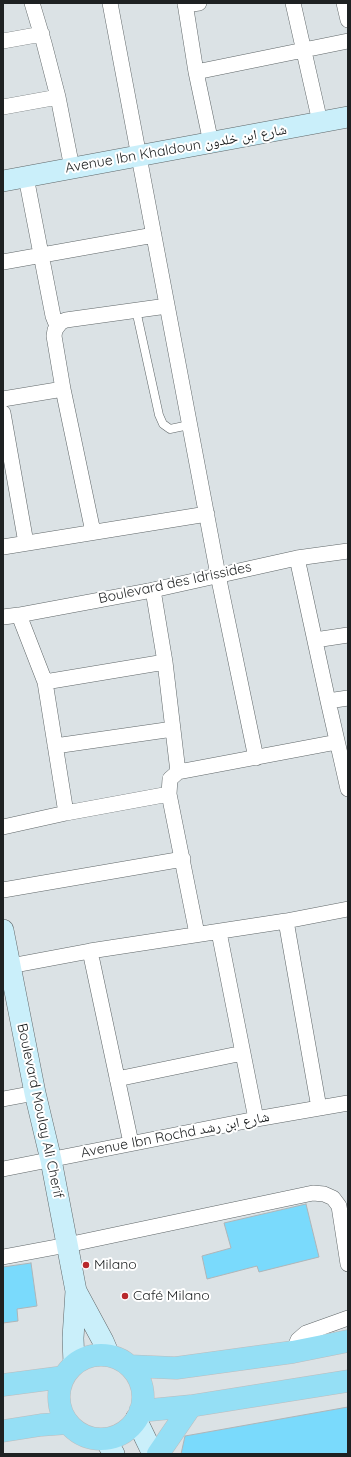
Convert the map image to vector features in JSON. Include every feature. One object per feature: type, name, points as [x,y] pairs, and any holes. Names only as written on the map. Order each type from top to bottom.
[{"type":"main road","points":[[130,1366],[176,1368],[293,1352],[348,1341]]},
{"type":"main road","points":[[106,1348],[130,1366],[139,1377],[143,1390],[143,1404],[138,1415],[130,1428],[118,1435],[110,1446],[79,1432],[68,1423],[62,1411],[59,1398],[61,1384],[69,1371],[78,1361],[106,1348],[176,1368]]},
{"type":"main road","points":[[3,1385],[69,1371]]},
{"type":"main road","points":[[138,1415],[348,1381]]},
{"type":"main road","points":[[158,1454],[191,1406]]},
{"type":"main road","points":[[3,1431],[40,1425],[68,1423]]},
{"type":"street","points":[[32,3],[42,34],[58,97],[72,168]]},
{"type":"street","points":[[110,3],[218,575],[256,758]]},
{"type":"street","points":[[293,3],[320,122]]},
{"type":"street","points":[[344,3],[348,20]]},
{"type":"street","points":[[190,4],[196,72],[211,143]]},
{"type":"street","points":[[3,42],[42,34]]},
{"type":"street","points":[[196,72],[348,42]]},
{"type":"street","points":[[3,107],[58,97]]},
{"type":"street","name":"Avenue Ibn Khaldoun شارع ابن خلدون","points":[[3,181],[348,117]]},
{"type":"street","points":[[26,177],[53,316],[57,326]]},
{"type":"street","points":[[3,262],[154,235]]},
{"type":"street","points":[[93,532],[63,389],[54,336],[57,326],[66,320],[167,306]]},
{"type":"street","points":[[3,399],[63,389]]},
{"type":"street","points":[[3,413],[26,543]]},
{"type":"street","points":[[3,547],[207,514]]},
{"type":"street","name":"Boulevard des Idrissides","points":[[3,617],[153,590],[297,558],[348,551]]},
{"type":"street","points":[[297,558],[337,742],[345,763],[348,789]]},
{"type":"street","points":[[153,590],[165,662],[178,772]]},
{"type":"street","points":[[19,615],[45,682],[66,813]]},
{"type":"street","points":[[315,640],[348,635]]},
{"type":"street","points":[[45,682],[165,662]]},
{"type":"street","points":[[328,701],[348,698]]},
{"type":"street","points":[[55,746],[173,729]]},
{"type":"street","points":[[197,934],[169,794],[170,779],[178,772],[337,742]]},
{"type":"street","points":[[3,827],[66,813],[169,794]]},
{"type":"street","points":[[3,890],[183,859]]},
{"type":"street","points":[[8,971],[90,951],[197,934],[219,932],[348,909]]},
{"type":"street","points":[[286,921],[319,1108]]},
{"type":"street","name":"Boulevard Moulay Ali Cherif","points":[[3,930],[8,971],[51,1160],[76,1291],[69,1371]]},
{"type":"street","points":[[219,932],[256,1119]]},
{"type":"street","points":[[90,951],[131,1143]]},
{"type":"street","points":[[117,1079],[243,1053]]},
{"type":"street","points":[[3,1099],[36,1093]]},
{"type":"street","name":"Avenue Ibn Rochd شارع ابن رشد","points":[[3,1169],[256,1119],[348,1103]]},
{"type":"street","points":[[3,1257],[313,1193],[324,1194],[333,1198],[339,1206],[345,1219],[348,1264]]},
{"type":"street","name":"Boulevard Moulay Ali Cherif","points":[[76,1291],[106,1348]]},
{"type":"street","points":[[293,1352],[298,1340],[306,1332],[348,1318]]},
{"type":"street","points":[[138,1415],[153,1454]]},
{"type":"lane","points":[[136,310],[159,415],[163,424],[170,429],[189,425]]},
{"type":"building","points":[[306,1204],[319,1257],[259,1272],[257,1266],[207,1279],[202,1256],[231,1248],[224,1223]]},
{"type":"building","points":[[31,1263],[37,1306],[17,1309],[18,1321],[3,1323],[3,1267]]},
{"type":"building","points":[[348,1407],[348,1454],[181,1454],[185,1436]]},
{"type":"place","name":"Milano","points":[[86,1265]]},
{"type":"place","name":"Café Milano","points":[[125,1296]]}]
